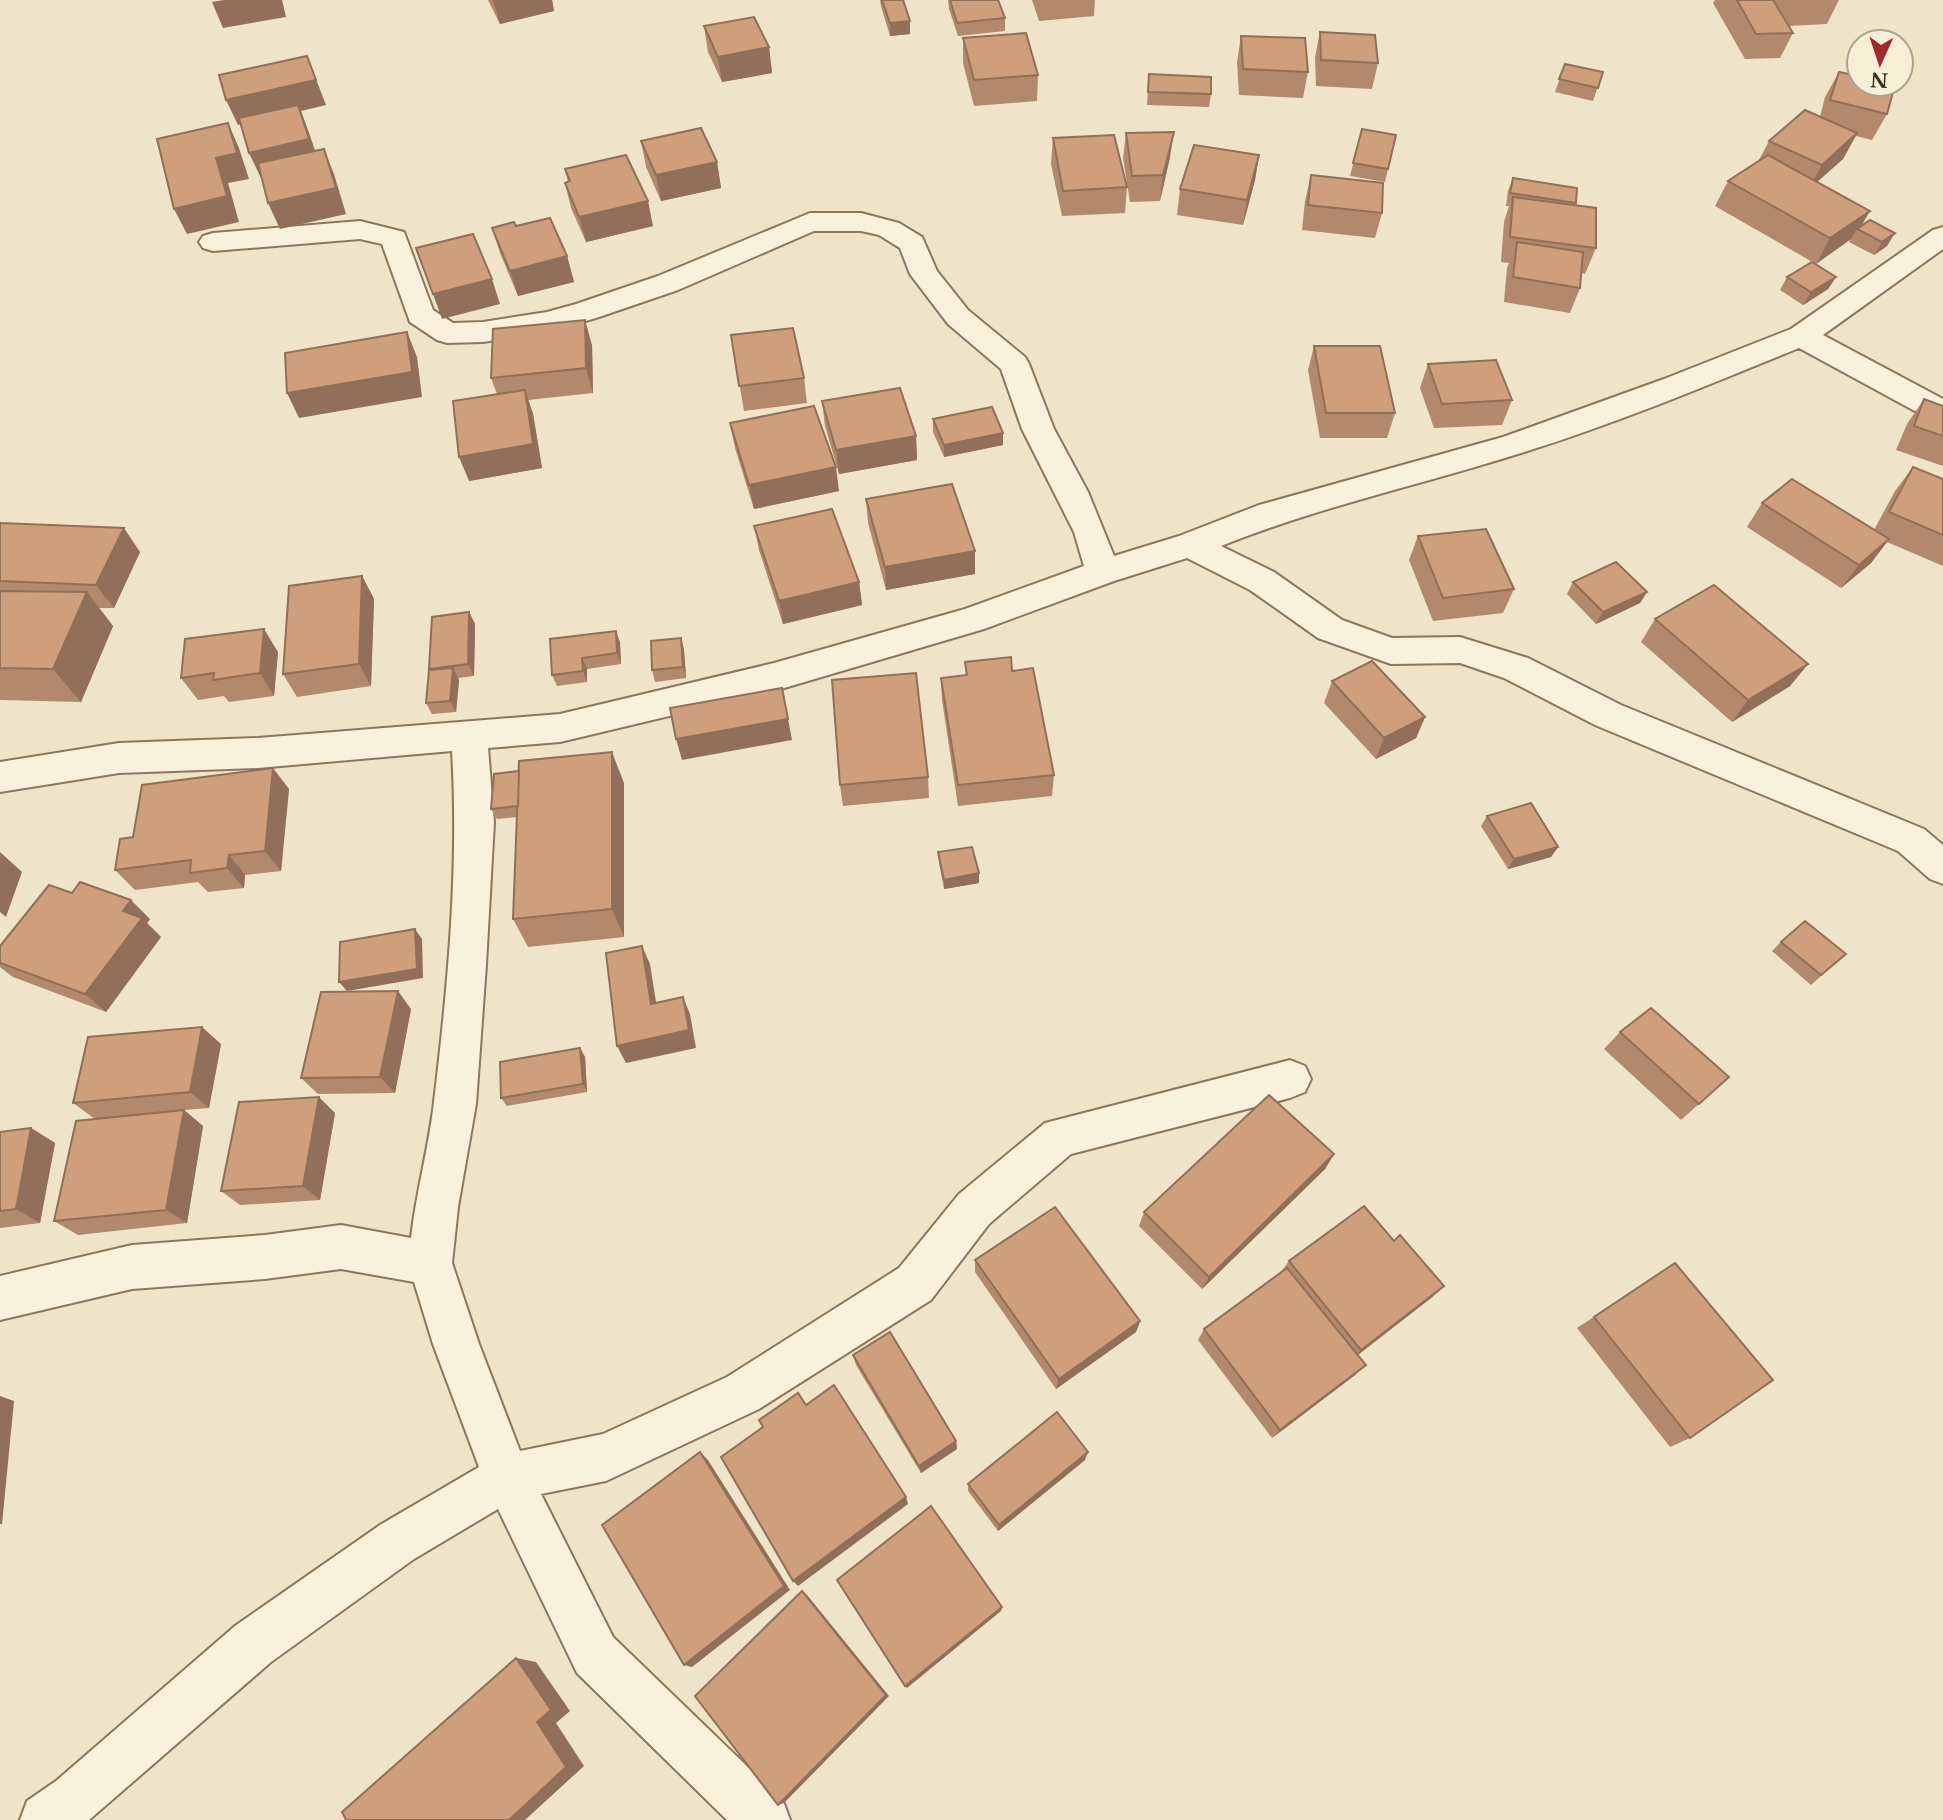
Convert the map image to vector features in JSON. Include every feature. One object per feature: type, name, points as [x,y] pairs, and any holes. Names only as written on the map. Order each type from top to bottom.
[{"type":"street","points":[[213,242],[360,230],[394,239],[420,315],[447,333],[482,332],[547,322],[586,311],[668,283],[810,222],[861,222],[889,229],[912,243],[924,274],[958,317],[1014,364],[1038,429],[1090,532],[1102,572]]},
{"type":"street","points":[[0,778],[119,758],[258,753],[560,728],[774,677],[972,620],[1102,572],[1189,545],[1270,513],[1513,444],[1675,386],[1801,336],[1943,236]]},
{"type":"street","points":[[1801,336],[1943,410]]},
{"type":"street","points":[[1189,545],[1262,581],[1330,629],[1391,651],[1460,650],[1516,668],[1608,715],[1912,840],[1943,868]]},
{"type":"street","points":[[469,736],[475,822],[456,1090],[429,1263],[456,1344],[507,1477],[596,1655],[764,1820]]},
{"type":"street","points":[[46,1820],[74,1799],[253,1644],[397,1542],[507,1477],[606,1457],[743,1393],[915,1284],[974,1209],[1060,1137],[1290,1079]]},
{"type":"street","points":[[0,1298],[132,1267],[265,1257],[341,1247],[429,1263]]},
{"type":"building","points":[[882,0],[903,0],[910,21],[890,23]]},
{"type":"building","points":[[950,0],[998,0],[1005,18],[957,23]]},
{"type":"building","points":[[1737,0],[1773,0],[1793,33],[1756,34]]},
{"type":"building","points":[[754,17],[769,47],[718,57],[704,26]]},
{"type":"building","points":[[1320,32],[1375,35],[1378,63],[1321,60]]},
{"type":"building","points":[[1026,33],[1038,75],[974,80],[963,38]]},
{"type":"building","points":[[1241,36],[1305,38],[1308,72],[1243,69]]},
{"type":"building","points":[[307,56],[316,80],[226,100],[219,75]]},
{"type":"building","points":[[1565,64],[1603,72],[1598,88],[1559,79]]},
{"type":"building","points":[[1839,72],[1845,73],[1845,98],[1891,98],[1887,114],[1830,100]]},
{"type":"building","points":[[1149,74],[1211,77],[1211,94],[1148,92]]},
{"type":"building","points":[[298,105],[309,139],[249,153],[239,118]]},
{"type":"building","points":[[1805,110],[1857,133],[1822,165],[1769,141]]},
{"type":"building","points":[[228,123],[237,153],[216,158],[227,196],[174,209],[157,139]]},
{"type":"building","points":[[701,128],[717,162],[656,175],[641,141]]},
{"type":"building","points":[[1362,129],[1396,135],[1388,169],[1353,163]]},
{"type":"building","points":[[1174,132],[1163,175],[1132,176],[1126,133]]},
{"type":"building","points":[[1114,135],[1127,187],[1063,191],[1053,138]]},
{"type":"building","points":[[1194,145],[1259,155],[1247,200],[1180,189]]},
{"type":"building","points":[[324,149],[336,188],[268,203],[258,163]]},
{"type":"building","points":[[626,155],[648,201],[579,217],[565,183],[570,181],[565,169]]},
{"type":"building","points":[[1768,155],[1870,211],[1830,238],[1728,181]]},
{"type":"building","points":[[1311,175],[1383,183],[1382,213],[1308,205]]},
{"type":"building","points":[[1513,178],[1577,188],[1576,203],[1510,193]]},
{"type":"building","points":[[1513,197],[1596,208],[1596,248],[1510,237]]},
{"type":"building","points":[[550,218],[567,256],[510,271],[492,228],[514,222],[516,226]]},
{"type":"building","points":[[1870,220],[1895,233],[1882,242],[1857,229]]},
{"type":"building","points":[[473,234],[492,279],[433,294],[416,248]]},
{"type":"building","points":[[1517,242],[1583,252],[1580,288],[1513,277]]},
{"type":"building","points":[[1812,262],[1836,277],[1811,292],[1787,277]]},
{"type":"building","points":[[585,320],[586,368],[491,378],[493,329]]},
{"type":"building","points":[[793,328],[804,378],[739,386],[731,335]]},
{"type":"building","points":[[407,332],[412,372],[287,393],[285,353]]},
{"type":"building","points":[[1314,346],[1380,346],[1395,413],[1326,413]]},
{"type":"building","points":[[1496,360],[1512,400],[1442,404],[1428,364]]},
{"type":"building","points":[[900,388],[916,436],[836,450],[822,401]]},
{"type":"building","points":[[525,390],[533,444],[459,457],[453,401]]},
{"type":"building","points":[[1924,399],[1943,406],[1943,436],[1914,426]]},
{"type":"building","points":[[814,406],[836,467],[749,485],[730,423]]},
{"type":"building","points":[[992,407],[1003,433],[944,445],[933,419]]},
{"type":"building","points":[[1913,467],[1943,479],[1943,535],[1889,512]]},
{"type":"building","points":[[1792,479],[1889,539],[1859,565],[1762,503]]},
{"type":"building","points":[[952,484],[975,551],[885,567],[866,499]]},
{"type":"building","points":[[832,509],[859,582],[779,601],[754,526]]},
{"type":"building","points":[[0,523],[124,528],[96,585],[0,581]]},
{"type":"building","points":[[1486,529],[1514,589],[1443,598],[1418,536]]},
{"type":"building","points":[[1616,562],[1647,592],[1603,612],[1573,582]]},
{"type":"building","points":[[362,576],[359,664],[283,674],[289,586]]},
{"type":"building","points":[[1714,585],[1808,664],[1748,700],[1655,619]]},
{"type":"building","points":[[0,591],[87,592],[53,669],[0,668]]},
{"type":"building","points":[[469,612],[468,664],[429,669],[432,617]]},
{"type":"building","points":[[264,629],[260,673],[213,680],[214,673],[181,678],[185,639]]},
{"type":"building","points":[[616,631],[617,653],[582,658],[583,671],[552,675],[550,639]]},
{"type":"building","points":[[681,638],[683,667],[652,670],[651,641]]},
{"type":"building","points":[[1011,657],[1012,671],[1033,668],[1054,775],[958,785],[941,678],[967,675],[965,662]]},
{"type":"building","points":[[1372,661],[1425,717],[1384,738],[1332,681]]},
{"type":"building","points":[[453,668],[450,701],[426,703],[429,670]]},
{"type":"building","points":[[916,673],[928,777],[840,785],[832,680]]},
{"type":"building","points":[[782,688],[788,719],[676,739],[670,708]]},
{"type":"building","points":[[612,752],[612,909],[513,919],[519,761]]},
{"type":"building","points":[[273,768],[265,851],[229,855],[227,868],[190,873],[191,860],[115,870],[120,839],[133,837],[142,785]]},
{"type":"building","points":[[519,771],[518,806],[491,809],[494,774]]},
{"type":"building","points":[[1531,803],[1558,847],[1514,859],[1487,816]]},
{"type":"building","points":[[972,847],[979,873],[944,880],[938,852]]},
{"type":"building","points":[[80,882],[131,900],[123,911],[142,918],[85,994],[0,963],[0,946],[49,885],[72,893]]},
{"type":"building","points":[[1805,921],[1846,954],[1821,975],[1781,942]]},
{"type":"building","points":[[415,929],[417,969],[339,982],[340,942]]},
{"type":"building","points":[[642,946],[651,1004],[683,997],[689,1030],[617,1046],[606,953]]},
{"type":"building","points":[[398,991],[380,1077],[301,1078],[321,992]]},
{"type":"building","points":[[1651,1008],[1729,1077],[1699,1104],[1620,1032]]},
{"type":"building","points":[[202,1027],[190,1092],[73,1103],[88,1037]]},
{"type":"building","points":[[580,1048],[583,1084],[501,1098],[500,1062]]},
{"type":"building","points":[[1269,1095],[1334,1154],[1209,1277],[1144,1212]]},
{"type":"building","points":[[319,1097],[303,1186],[221,1191],[239,1102]]},
{"type":"building","points":[[184,1110],[166,1210],[54,1221],[76,1121]]},
{"type":"building","points":[[31,1128],[16,1209],[0,1211],[0,1132]]},
{"type":"building","points":[[1364,1206],[1394,1241],[1400,1235],[1444,1286],[1361,1350],[1289,1261]]},
{"type":"building","points":[[1055,1207],[1140,1321],[1059,1379],[975,1260]]},
{"type":"building","points":[[1675,1263],[1773,1380],[1690,1438],[1594,1317]]},
{"type":"building","points":[[1287,1268],[1366,1365],[1280,1430],[1204,1329]]},
{"type":"building","points":[[890,1332],[956,1441],[919,1466],[853,1355]]},
{"type":"building","points":[[834,1385],[906,1497],[793,1581],[721,1457],[763,1427],[759,1420],[798,1393],[806,1405]]},
{"type":"building","points":[[1057,1412],[1088,1452],[999,1525],[968,1484]]},
{"type":"building","points":[[700,1452],[784,1586],[684,1665],[602,1525]]},
{"type":"building","points":[[931,1506],[1002,1607],[905,1686],[837,1580]]},
{"type":"building","points":[[802,1591],[886,1695],[778,1805],[695,1696]]},
{"type":"building","points":[[516,1658],[551,1710],[537,1722],[566,1767],[509,1820],[346,1820],[342,1812]]}]
